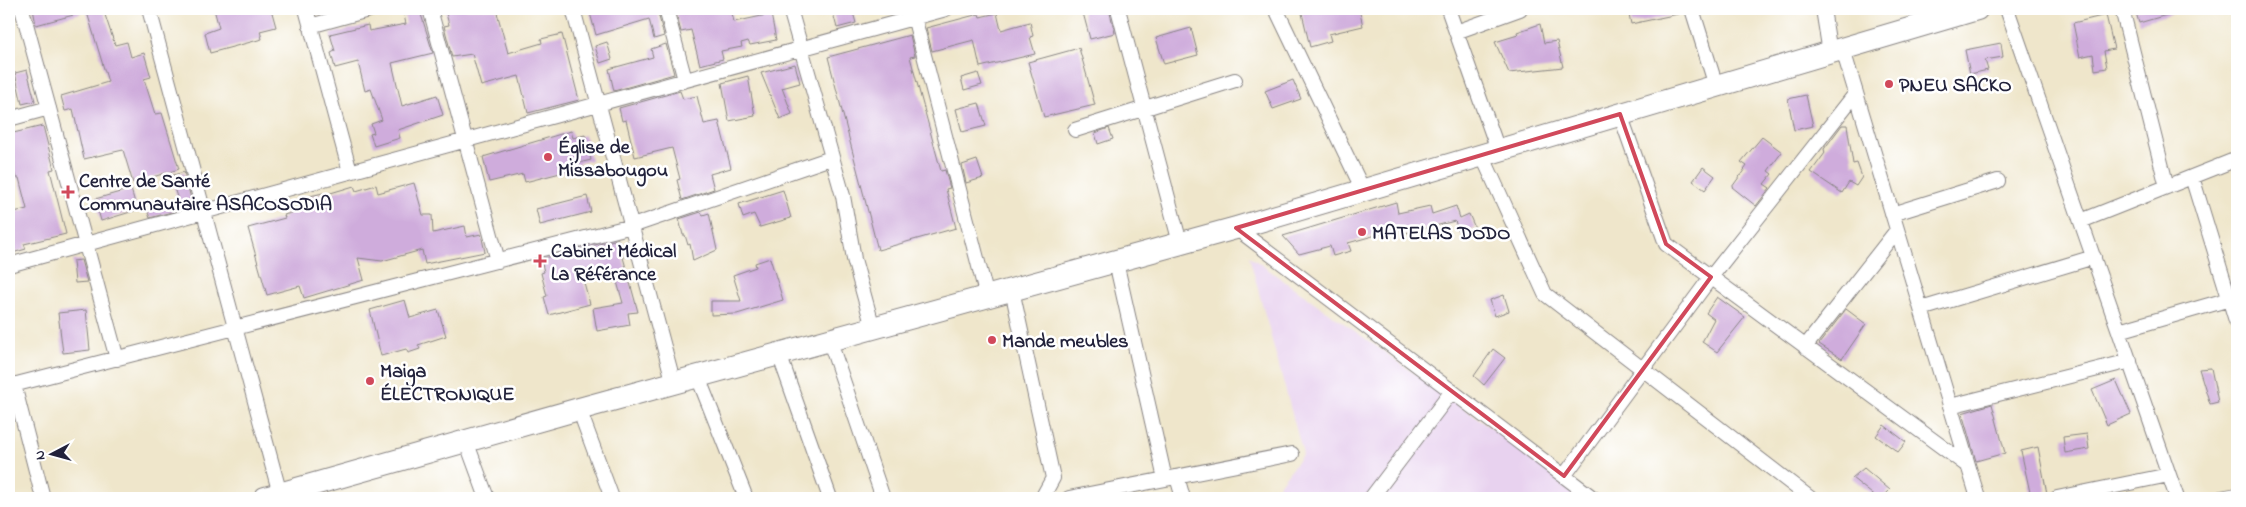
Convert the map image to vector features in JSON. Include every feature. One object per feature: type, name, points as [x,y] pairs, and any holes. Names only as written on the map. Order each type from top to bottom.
[{"type":"main road","points":[[273,496],[579,409],[1236,228],[1977,9]]},
{"type":"street","points":[[22,9],[117,358]]},
{"type":"street","points":[[149,9],[235,328],[273,496]]},
{"type":"street","points":[[306,9],[350,172]]},
{"type":"street","points":[[310,26],[372,9]]},
{"type":"street","points":[[430,9],[498,261]]},
{"type":"street","points":[[572,9],[674,384]]},
{"type":"street","points":[[666,9],[685,80]]},
{"type":"street","points":[[790,9],[843,196],[854,259],[873,328]]},
{"type":"street","points":[[9,265],[801,48],[913,13],[946,9]]},
{"type":"street","points":[[1118,9],[1180,243]]},
{"type":"street","points":[[1276,9],[1363,190]]},
{"type":"street","points":[[1448,9],[1490,152],[1545,294],[1810,498]]},
{"type":"street","points":[[1456,32],[1520,9]]},
{"type":"street","points":[[1692,9],[1716,86]]},
{"type":"street","points":[[1823,9],[1836,51],[1856,93],[1978,498]]},
{"type":"street","points":[[2007,9],[2177,498]]},
{"type":"street","points":[[2122,9],[2167,187]]},
{"type":"street","points":[[913,13],[988,297]]},
{"type":"street","points":[[1075,130],[1235,80]]},
{"type":"street","points":[[1564,476],[1711,277],[1856,93]]},
{"type":"street","points":[[9,119],[49,108]]},
{"type":"street","points":[[1620,114],[1666,244],[1968,466]]},
{"type":"street","points":[[43,498],[12,386],[632,226],[831,158]]},
{"type":"street","points":[[2081,221],[2237,159]]},
{"type":"street","points":[[2192,177],[2237,324]]},
{"type":"street","points":[[1892,214],[1998,181]]},
{"type":"street","points":[[1236,228],[1594,498]]},
{"type":"street","points":[[1805,347],[1897,230]]},
{"type":"street","points":[[1921,309],[2094,257]]},
{"type":"street","points":[[1116,262],[1171,478],[1183,498]]},
{"type":"street","points":[[1012,290],[1053,478],[1042,498]]},
{"type":"street","points":[[2119,331],[2230,299]]},
{"type":"street","points":[[829,340],[882,498]]},
{"type":"street","points":[[779,354],[830,498]]},
{"type":"street","points":[[1950,406],[2130,361]]},
{"type":"street","points":[[698,377],[746,498]]},
{"type":"street","points":[[1371,498],[1452,391]]},
{"type":"street","points":[[579,409],[612,498]]},
{"type":"street","points":[[466,441],[487,498]]},
{"type":"street","points":[[1069,498],[1292,454]]},
{"type":"street","points":[[2057,498],[2169,475]]},
{"type":"street","points":[[2221,498],[2237,495]]},
{"type":"highlighted area","points":[[1620,114],[1666,244],[1711,277],[1564,476],[1236,228]]},
{"type":"shaded area","points":[[1249,256],[1590,498],[1278,498],[1276,489],[1303,454]]},
{"type":"building","points":[[33,9],[80,9],[81,13],[36,25]]},
{"type":"building","points":[[86,9],[103,9],[115,45],[127,42],[131,57],[144,53],[151,77],[144,79],[155,114],[162,113],[179,169],[133,183],[123,150],[84,159],[73,109],[65,111],[61,96],[108,82]]},
{"type":"building","points":[[214,9],[271,9],[276,27],[260,31],[262,39],[210,53],[205,33],[219,28]]},
{"type":"building","points":[[445,9],[496,9],[508,53],[542,43],[541,39],[562,34],[579,100],[528,113],[519,76],[481,86],[472,54],[452,57],[444,26],[449,25]]},
{"type":"building","points":[[606,9],[657,9],[664,36],[654,39],[649,19],[596,35],[590,13]]},
{"type":"building","points":[[675,9],[731,9],[734,22],[771,14],[776,40],[750,45],[748,41],[741,43],[742,47],[721,51],[723,59],[700,65],[691,30],[681,32]]},
{"type":"building","points":[[832,9],[852,9],[856,23],[837,28]]},
{"type":"building","points":[[1082,9],[1109,9],[1115,33],[1090,39]]},
{"type":"building","points":[[1301,9],[1359,9],[1363,26],[1329,34],[1331,41],[1310,47]]},
{"type":"building","points":[[1628,9],[1677,9],[1678,14],[1631,24]]},
{"type":"building","points":[[2135,9],[2177,9],[2177,12],[2139,23]]},
{"type":"building","points":[[420,11],[433,53],[392,63],[402,106],[437,95],[443,115],[398,130],[400,138],[374,146],[370,134],[374,133],[371,124],[382,120],[371,89],[365,91],[358,62],[335,68],[331,53],[335,51],[330,34],[368,25],[369,31],[406,24],[404,15]]},
{"type":"building","points":[[997,13],[1001,30],[1030,22],[1033,36],[1030,37],[1035,54],[980,67],[974,40],[932,51],[926,28],[979,14],[980,17]]},
{"type":"building","points":[[2106,15],[2114,49],[2104,51],[2107,68],[2095,70],[2093,54],[2080,57],[2073,23]]},
{"type":"building","points":[[1540,24],[1544,43],[1557,41],[1563,67],[1509,73],[1495,42],[1518,35],[1517,32]]},
{"type":"building","points":[[1191,28],[1198,55],[1164,64],[1156,38]]},
{"type":"building","points":[[910,35],[915,56],[910,57],[941,171],[945,170],[950,188],[946,189],[956,228],[878,250],[828,57]]},
{"type":"building","points":[[607,42],[612,59],[600,63],[595,46]]},
{"type":"building","points":[[2001,43],[2003,57],[1985,60],[1988,70],[1970,74],[1965,50]]},
{"type":"building","points":[[666,44],[674,74],[614,91],[609,69],[653,57],[651,49]]},
{"type":"building","points":[[1079,48],[1095,105],[1044,117],[1028,62]]},
{"type":"building","points":[[795,64],[800,83],[782,88],[792,114],[780,119],[761,73]]},
{"type":"building","points":[[27,70],[35,101],[22,104],[15,73]]},
{"type":"building","points":[[978,73],[982,85],[964,90],[961,78]]},
{"type":"building","points":[[748,76],[755,116],[729,121],[722,83]]},
{"type":"building","points":[[1293,80],[1301,99],[1273,109],[1265,91]]},
{"type":"building","points":[[680,91],[683,99],[697,96],[704,124],[719,121],[731,168],[710,174],[714,189],[682,200],[677,180],[680,179],[672,148],[635,157],[626,120],[622,121],[619,108]]},
{"type":"building","points":[[1806,95],[1813,126],[1794,130],[1788,99]]},
{"type":"building","points":[[979,103],[986,126],[962,132],[956,109]]},
{"type":"building","points":[[1842,125],[1847,125],[1853,164],[1857,163],[1862,177],[1856,186],[1849,182],[1842,193],[1811,172],[1825,153],[1824,149]]},
{"type":"building","points":[[43,126],[54,169],[50,170],[66,234],[24,244],[26,249],[9,254],[9,213],[27,209],[19,178],[16,178],[14,172],[9,174],[9,134]]},
{"type":"building","points":[[1109,128],[1113,139],[1098,144],[1095,133]]},
{"type":"building","name":"Église de Missabougou","points":[[571,131],[573,138],[585,135],[591,160],[579,163],[580,168],[525,182],[523,174],[489,182],[483,157]]},
{"type":"building","points":[[1762,137],[1782,152],[1768,171],[1772,174],[1764,184],[1770,188],[1756,206],[1732,187],[1747,166],[1741,162]]},
{"type":"building","points":[[977,160],[983,178],[966,183],[962,165]]},
{"type":"building","points":[[1703,167],[1715,176],[1705,190],[1693,181]]},
{"type":"building","points":[[184,172],[193,206],[150,218],[147,210],[178,200],[170,176]]},
{"type":"building","points":[[414,183],[423,215],[432,215],[433,233],[465,226],[467,237],[481,234],[485,252],[425,264],[422,250],[382,261],[358,258],[364,280],[304,298],[300,286],[267,295],[248,228],[285,218],[284,215],[312,207],[310,196],[323,193],[324,195],[354,186],[356,191],[376,185],[378,193]]},
{"type":"building","points":[[131,189],[137,210],[101,221],[95,199]]},
{"type":"building","points":[[783,190],[791,218],[760,227],[754,214],[743,218],[739,204]]},
{"type":"building","points":[[587,196],[591,212],[540,225],[536,209]]},
{"type":"building","points":[[1396,202],[1398,213],[1430,206],[1432,214],[1456,206],[1460,218],[1469,214],[1475,228],[1459,233],[1455,221],[1402,234],[1401,228],[1348,243],[1351,251],[1333,256],[1330,246],[1299,254],[1283,236]]},
{"type":"building","points":[[701,212],[703,215],[709,213],[717,250],[693,261],[690,244],[688,245],[685,235],[683,235],[679,219]]},
{"type":"building","points":[[618,239],[638,312],[628,313],[630,325],[597,331],[593,308],[623,303],[614,271],[583,279],[590,304],[549,315],[544,297],[547,296],[541,273],[544,272],[541,259]]},
{"type":"building","points":[[770,258],[783,300],[737,314],[711,315],[711,301],[741,301],[733,275],[756,267],[755,263]]},
{"type":"building","points":[[81,260],[87,282],[75,283],[73,261]]},
{"type":"building","points":[[1504,295],[1509,311],[1495,316],[1490,300]]},
{"type":"building","points":[[1717,297],[1745,317],[1717,352],[1702,342],[1714,319],[1706,313]]},
{"type":"building","points":[[405,300],[410,318],[438,310],[446,336],[418,345],[420,349],[408,353],[406,349],[381,356],[370,310]]},
{"type":"building","points":[[1846,309],[1866,324],[1842,359],[1819,344]]},
{"type":"building","points":[[86,310],[90,350],[63,353],[58,313]]},
{"type":"building","points":[[1493,349],[1505,358],[1484,385],[1474,376]]},
{"type":"building","points":[[2211,368],[2218,402],[2210,404],[2199,369]]},
{"type":"building","points":[[2116,380],[2131,414],[2107,425],[2092,390]]},
{"type":"building","points":[[1992,404],[2005,453],[1976,461],[1962,413]]},
{"type":"building","points":[[1884,425],[1906,442],[1898,452],[1876,436]]},
{"type":"building","points":[[2087,434],[2089,449],[2065,453],[2063,437]]},
{"type":"building","points":[[2038,447],[2047,494],[2031,497],[2021,451]]},
{"type":"building","points":[[1864,468],[1890,490],[1882,498],[1877,498],[1852,478]]},
{"type":"place","name":"PNEU SACKO","points":[[1889,84]]},
{"type":"place","name":"Église de Missabougou","points":[[548,157]]},
{"type":"place","name":"Centre de Santé Communautaire ASACOSODIA","points":[[68,192]]},
{"type":"place","name":"MATELAS DODO","points":[[1362,232]]},
{"type":"place","name":"Cabinet Médical La Référance","points":[[540,261]]},
{"type":"place","name":"Mande meubles","points":[[992,340]]},
{"type":"place","name":"Maiga ÉLECTRONIQUE","points":[[370,381]]}]
